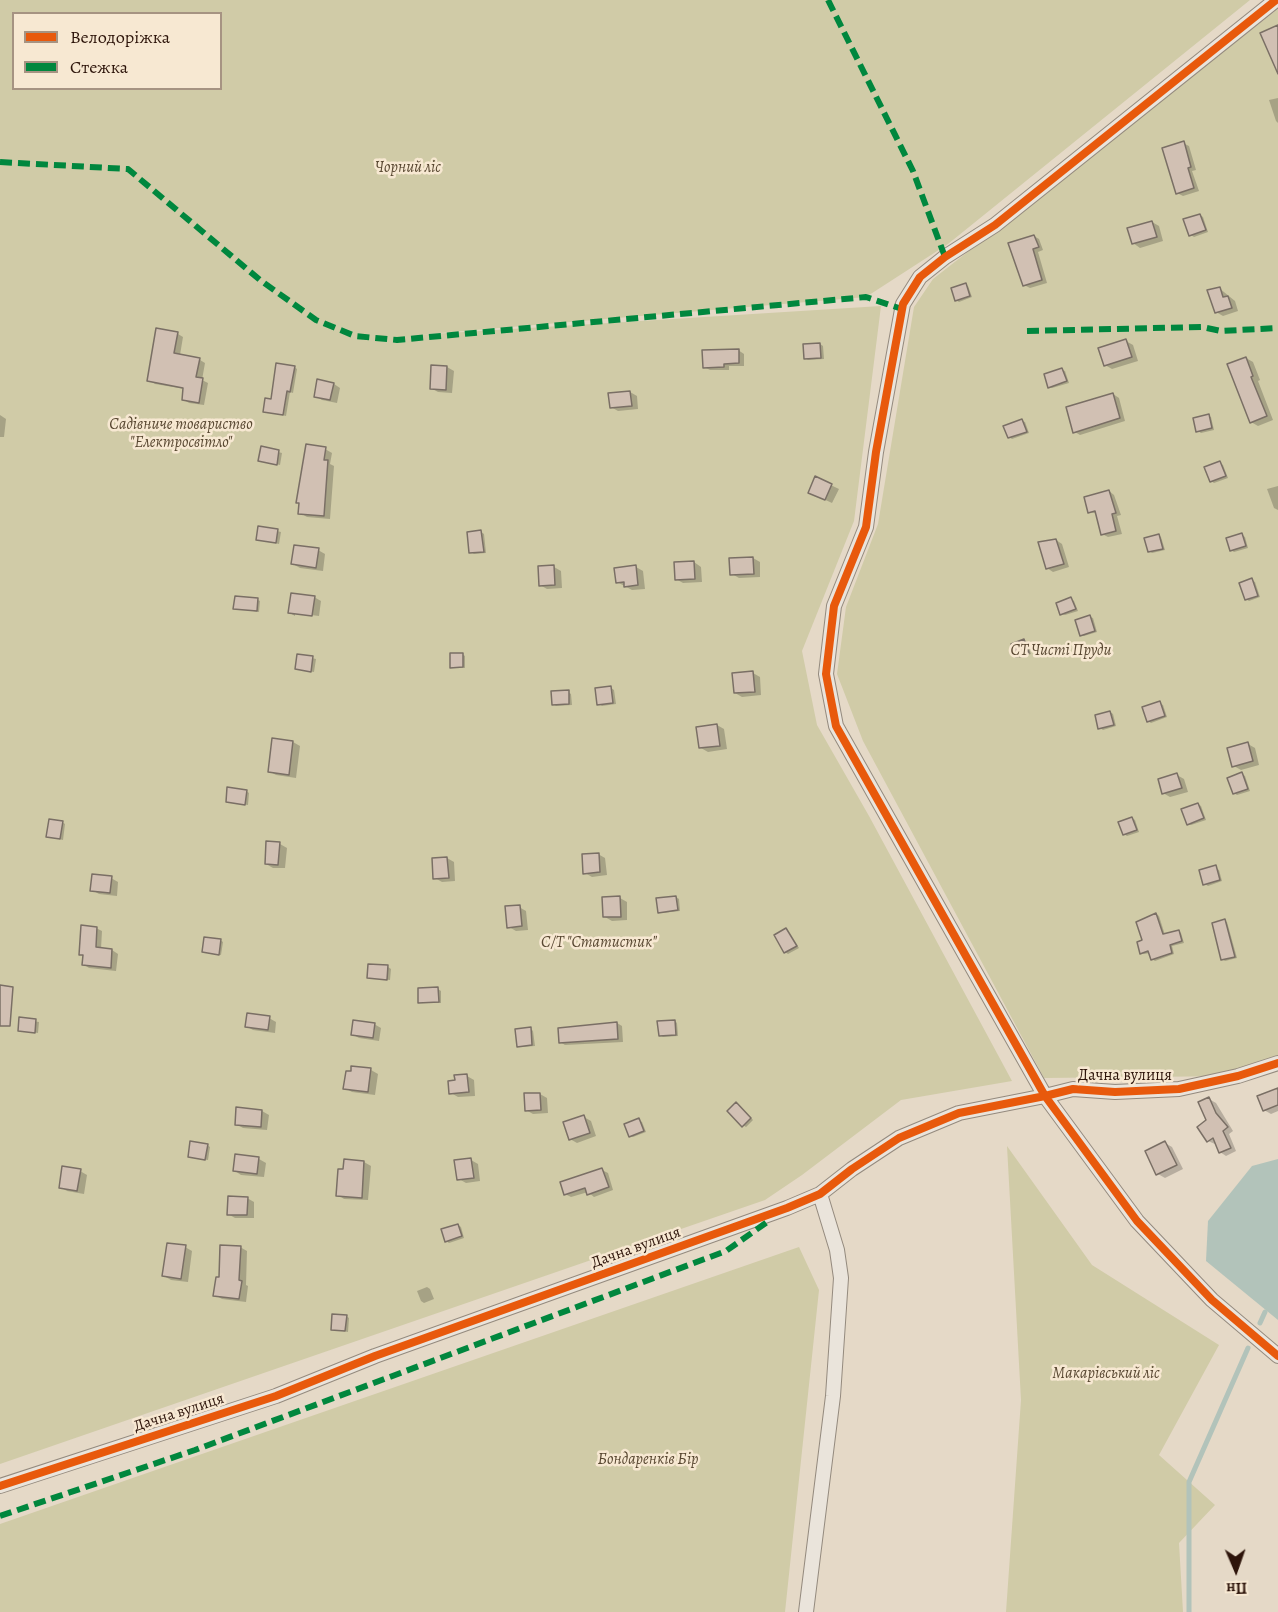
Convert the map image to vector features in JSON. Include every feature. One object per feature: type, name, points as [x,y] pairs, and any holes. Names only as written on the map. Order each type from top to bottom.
[{"type":"street","points":[[1276,0],[994,225],[945,257],[920,277],[903,304],[876,452],[866,527],[834,606],[826,674],[836,726],[1046,1096],[1137,1221],[1212,1300],[1278,1356]]},
{"type":"street","name":"Дачна вулиця","points":[[0,1486],[276,1396],[375,1356],[777,1212],[820,1194],[852,1169],[899,1138],[959,1113],[1073,1089],[1115,1092],[1179,1089],[1238,1076],[1278,1063]]},
{"type":"street","points":[[806,1612],[833,1396],[841,1278],[837,1250],[820,1194]]},
{"type":"green space","points":[[0,0],[1250,0],[948,244],[866,297],[416,335],[881,306],[854,521],[802,651],[817,725],[869,816],[1012,1081],[901,1100],[765,1200],[0,1464]]},
{"type":"green space","name":"СТ Чисті Пруди","points":[[1278,9],[1278,1064],[1238,1076],[1044,1078],[863,741],[837,674],[846,607],[878,524],[914,307],[933,279]]},
{"type":"green space","name":"Макарівський ліс","points":[[1007,1146],[1092,1265],[1219,1345],[1159,1455],[1215,1505],[1179,1543],[1183,1612],[1006,1612],[1021,1400]]},
{"type":"green space","name":"Бондаренків Бір","points":[[799,1247],[819,1290],[785,1612],[0,1612],[0,1524]]},
{"type":"shaded area","points":[[1278,1159],[1278,1320],[1206,1261],[1208,1221],[1252,1166]]},
{"type":"building","points":[[1278,25],[1278,74],[1260,33]]},
{"type":"building","points":[[1184,141],[1194,188],[1176,194],[1162,148]]},
{"type":"building","points":[[1200,214],[1206,230],[1189,236],[1183,219]]},
{"type":"building","points":[[1152,221],[1157,237],[1132,244],[1127,228]]},
{"type":"building","points":[[1034,235],[1039,247],[1033,249],[1042,280],[1023,286],[1008,243]]},
{"type":"building","points":[[966,283],[970,296],[955,301],[951,288]]},
{"type":"building","points":[[1220,287],[1223,297],[1228,296],[1232,308],[1215,313],[1207,290]]},
{"type":"building","points":[[156,328],[178,332],[174,353],[200,358],[196,377],[203,378],[199,403],[182,400],[183,388],[147,381]]},
{"type":"building","points":[[1126,339],[1132,357],[1104,366],[1098,348]]},
{"type":"building","points":[[820,343],[821,358],[804,359],[803,344]]},
{"type":"building","points":[[739,349],[739,363],[724,364],[724,367],[703,368],[702,350]]},
{"type":"building","points":[[1246,357],[1253,376],[1251,377],[1267,416],[1250,423],[1227,364]]},
{"type":"building","points":[[276,363],[295,366],[290,392],[287,391],[283,415],[263,412],[265,398],[271,399]]},
{"type":"building","points":[[431,365],[447,366],[446,390],[430,389]]},
{"type":"building","points":[[1062,368],[1067,381],[1048,388],[1044,374]]},
{"type":"building","points":[[317,379],[334,383],[330,400],[314,397]]},
{"type":"building","points":[[630,391],[632,406],[610,408],[608,393]]},
{"type":"building","points":[[1113,393],[1120,418],[1073,433],[1066,407]]},
{"type":"building","points":[[1209,414],[1212,428],[1196,432],[1193,418]]},
{"type":"building","points":[[1022,419],[1027,432],[1008,438],[1003,426]]},
{"type":"building","points":[[306,444],[326,447],[324,460],[328,460],[324,516],[298,514],[299,503],[296,503]]},
{"type":"building","points":[[261,446],[279,450],[277,465],[258,461]]},
{"type":"building","points":[[1220,461],[1226,476],[1210,482],[1204,467]]},
{"type":"building","points":[[815,476],[832,484],[825,500],[808,493]]},
{"type":"building","points":[[1109,490],[1116,513],[1112,514],[1116,531],[1101,535],[1095,511],[1088,513],[1084,497]]},
{"type":"building","points":[[258,526],[278,529],[276,543],[256,540]]},
{"type":"building","points":[[481,530],[484,552],[469,553],[467,532]]},
{"type":"building","points":[[1242,533],[1246,546],[1230,551],[1226,538]]},
{"type":"building","points":[[1159,534],[1163,549],[1148,552],[1144,538]]},
{"type":"building","points":[[1056,539],[1064,564],[1046,569],[1038,542]]},
{"type":"building","points":[[294,545],[319,548],[316,568],[291,564]]},
{"type":"building","points":[[753,557],[754,574],[730,575],[729,558]]},
{"type":"building","points":[[694,561],[695,579],[675,580],[674,562]]},
{"type":"building","points":[[554,565],[555,585],[539,586],[538,566]]},
{"type":"building","points":[[636,565],[638,585],[624,587],[624,582],[616,583],[614,568]]},
{"type":"building","points":[[1252,578],[1258,596],[1245,600],[1239,583]]},
{"type":"building","points":[[291,593],[315,596],[312,616],[288,613]]},
{"type":"building","points":[[235,596],[258,598],[257,611],[233,609]]},
{"type":"building","points":[[1071,597],[1076,609],[1060,615],[1056,603]]},
{"type":"building","points":[[1090,615],[1095,631],[1080,636],[1075,620]]},
{"type":"building","points":[[1024,639],[1029,653],[1016,657],[1011,644]]},
{"type":"building","points":[[450,653],[463,653],[463,667],[450,668]]},
{"type":"building","points":[[297,654],[313,656],[311,672],[295,669]]},
{"type":"building","points":[[753,671],[755,692],[734,693],[732,673]]},
{"type":"building","points":[[611,686],[613,703],[597,705],[595,688]]},
{"type":"building","points":[[569,690],[569,704],[552,705],[551,691]]},
{"type":"building","points":[[1160,701],[1165,716],[1147,722],[1142,707]]},
{"type":"building","points":[[1110,711],[1114,725],[1098,729],[1095,715]]},
{"type":"building","points":[[717,724],[720,746],[699,748],[696,727]]},
{"type":"building","points":[[272,738],[293,741],[289,775],[268,772]]},
{"type":"building","points":[[1248,742],[1253,761],[1232,767],[1227,748]]},
{"type":"building","points":[[1242,772],[1248,789],[1233,794],[1227,778]]},
{"type":"building","points":[[1177,773],[1182,788],[1162,794],[1158,779]]},
{"type":"building","points":[[227,787],[247,790],[245,805],[226,802]]},
{"type":"building","points":[[1198,803],[1204,818],[1187,825],[1181,809]]},
{"type":"building","points":[[1132,817],[1137,830],[1123,835],[1118,822]]},
{"type":"building","points":[[49,819],[63,821],[60,839],[46,837]]},
{"type":"building","points":[[266,841],[280,842],[278,865],[265,864]]},
{"type":"building","points":[[599,853],[600,872],[583,874],[582,854]]},
{"type":"building","points":[[447,857],[449,878],[433,879],[432,858]]},
{"type":"building","points":[[1216,865],[1220,880],[1203,885],[1199,870]]},
{"type":"building","points":[[92,874],[112,876],[110,893],[90,891]]},
{"type":"building","points":[[620,896],[621,917],[603,917],[602,897]]},
{"type":"building","points":[[676,896],[678,910],[658,913],[656,898]]},
{"type":"building","points":[[520,905],[522,926],[507,928],[505,906]]},
{"type":"building","points":[[1156,913],[1163,934],[1179,930],[1182,941],[1170,945],[1172,953],[1151,960],[1148,951],[1140,954],[1137,942],[1142,940],[1136,922]]},
{"type":"building","points":[[1225,919],[1235,957],[1221,960],[1212,923]]},
{"type":"building","points":[[81,925],[97,927],[96,947],[112,949],[111,968],[82,965],[83,955],[79,955]]},
{"type":"building","points":[[786,928],[797,946],[784,953],[774,935]]},
{"type":"building","points":[[204,937],[221,939],[219,955],[202,952]]},
{"type":"building","points":[[368,964],[388,965],[387,980],[367,978]]},
{"type":"building","points":[[0,985],[13,987],[10,1026],[0,1026]]},
{"type":"building","points":[[438,987],[439,1002],[418,1003],[418,988]]},
{"type":"building","points":[[247,1013],[270,1016],[268,1030],[245,1027]]},
{"type":"building","points":[[19,1017],[36,1019],[35,1033],[18,1031]]},
{"type":"building","points":[[353,1020],[375,1023],[373,1038],[351,1035]]},
{"type":"building","points":[[675,1020],[676,1035],[659,1036],[657,1021]]},
{"type":"building","points":[[617,1022],[618,1039],[559,1043],[558,1028]]},
{"type":"building","points":[[531,1027],[532,1045],[517,1047],[515,1029]]},
{"type":"building","points":[[351,1066],[371,1068],[368,1092],[343,1089],[346,1071],[351,1071]]},
{"type":"building","points":[[467,1074],[469,1092],[449,1094],[448,1081],[455,1080],[454,1075]]},
{"type":"building","points":[[1278,1088],[1278,1105],[1263,1111],[1257,1096]]},
{"type":"building","points":[[524,1093],[540,1093],[541,1110],[525,1111]]},
{"type":"building","points":[[1209,1097],[1216,1113],[1228,1127],[1223,1131],[1231,1148],[1219,1153],[1213,1138],[1207,1142],[1197,1127],[1206,1120],[1198,1102]]},
{"type":"building","points":[[736,1102],[751,1118],[742,1127],[727,1111]]},
{"type":"building","points":[[236,1107],[262,1110],[261,1127],[235,1125]]},
{"type":"building","points":[[584,1115],[590,1133],[569,1140],[563,1122]]},
{"type":"building","points":[[639,1118],[644,1131],[629,1137],[624,1124]]},
{"type":"building","points":[[190,1141],[208,1144],[205,1160],[188,1157]]},
{"type":"building","points":[[1165,1141],[1177,1165],[1156,1175],[1145,1151]]},
{"type":"building","points":[[235,1154],[259,1157],[257,1174],[233,1171]]},
{"type":"building","points":[[471,1158],[474,1178],[457,1180],[454,1160]]},
{"type":"building","points":[[344,1159],[364,1161],[362,1198],[336,1196],[338,1169],[343,1169]]},
{"type":"building","points":[[62,1166],[81,1169],[77,1191],[59,1188]]},
{"type":"building","points":[[602,1168],[609,1187],[587,1195],[585,1188],[564,1195],[560,1182]]},
{"type":"building","points":[[228,1196],[248,1197],[247,1215],[227,1215]]},
{"type":"building","points":[[458,1224],[462,1236],[445,1242],[441,1229]]},
{"type":"building","points":[[167,1243],[186,1245],[181,1279],[162,1276]]},
{"type":"building","points":[[220,1245],[241,1246],[239,1280],[242,1281],[239,1299],[213,1296],[216,1277],[219,1277]]},
{"type":"building","points":[[332,1314],[347,1315],[345,1331],[331,1330]]},
{"type":"waterway","points":[[1260,1323],[1265,1312]]},
{"type":"waterway","points":[[1189,1612],[1189,1482],[1248,1348]]},
{"type":"marked path","points":[[828,0],[913,171],[945,257]]},
{"type":"marked path","points":[[0,162],[128,169],[260,280],[316,320],[355,336],[397,340],[866,297],[902,309]]},
{"type":"marked path","points":[[1027,331],[1202,327],[1221,331],[1278,328]]},
{"type":"marked path","points":[[0,1516],[195,1450],[726,1251],[770,1220]]},
{"type":"cycle path","points":[[1276,0],[995,225],[945,257],[920,277],[903,304],[876,452],[866,527],[834,606],[826,674],[836,726],[1045,1096],[1137,1221],[1212,1300],[1278,1356]]},
{"type":"cycle path","points":[[0,1486],[276,1396],[375,1356],[787,1208],[820,1194],[852,1169],[899,1138],[959,1113],[1073,1089],[1115,1092],[1179,1089],[1238,1076],[1278,1063]]},
{"type":"park label","name":"Чорний ліс","points":[[408,168]]},
{"type":"park label","name":"Садівниче товариство \"Електросвітло\"","points":[[181,434]]},
{"type":"park label","name":"С/Т \"Статистик\"","points":[[599,943]]}]
